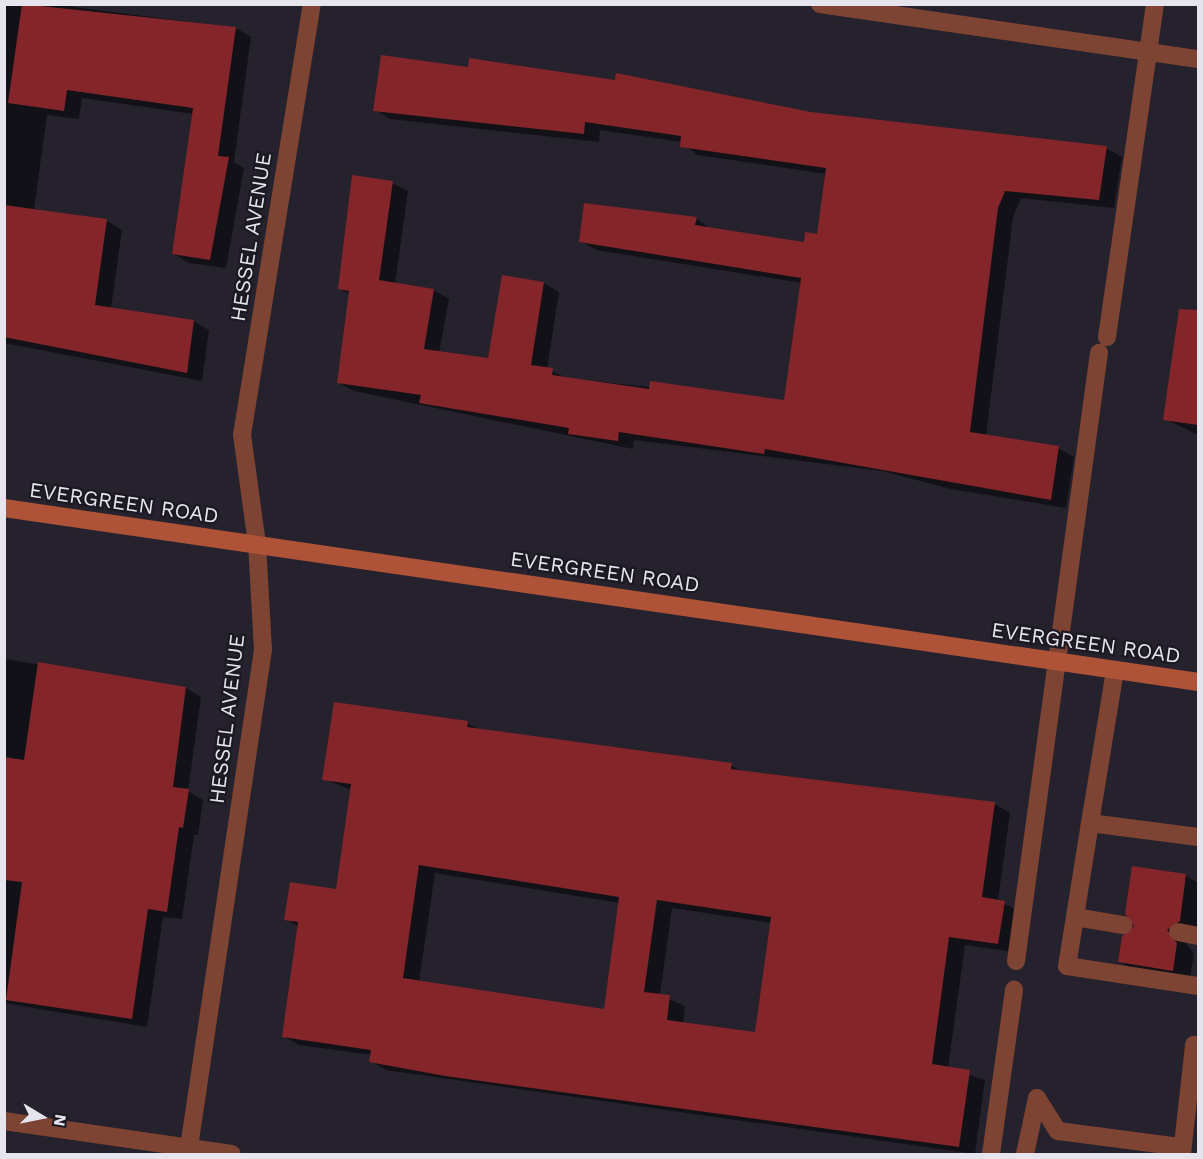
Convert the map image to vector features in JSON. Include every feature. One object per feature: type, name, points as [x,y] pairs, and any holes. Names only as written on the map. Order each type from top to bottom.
[{"type":"street","name":"HESSEL AVENUE","points":[[188,1151],[263,650],[257,544],[242,435],[312,4]]},
{"type":"street","points":[[820,4],[1198,59]]},
{"type":"street","points":[[1107,337],[1155,4]]},
{"type":"street","points":[[1016,961],[1099,353]]},
{"type":"street","name":"EVERGREEN ROAD","points":[[4,508],[1198,682]]},
{"type":"street","points":[[1115,670],[1067,966],[1198,986]]},
{"type":"street","points":[[1090,823],[1198,837]]},
{"type":"street","points":[[1075,917],[1123,925]]},
{"type":"street","points":[[1178,932],[1198,936]]},
{"type":"street","points":[[991,1155],[1014,990]]},
{"type":"street","points":[[1024,1155],[1037,1098],[1058,1131],[1182,1151],[1196,1045]]},
{"type":"street","points":[[4,1122],[188,1151],[232,1155]]},
{"type":"building","points":[[22,4],[236,27],[218,156],[229,157],[210,260],[172,254],[193,108],[67,90],[64,111],[8,103]]},
{"type":"building","points":[[381,55],[468,67],[469,58],[615,80],[616,73],[811,112],[1107,146],[1099,200],[1005,191],[998,208],[970,432],[1059,446],[1051,500],[765,449],[764,454],[619,432],[618,441],[568,434],[569,428],[419,403],[421,395],[337,383],[349,291],[338,289],[352,175],[393,181],[379,280],[434,289],[424,349],[488,358],[502,275],[544,282],[531,365],[553,368],[552,375],[649,389],[650,381],[784,400],[801,278],[579,242],[584,203],[697,217],[695,225],[804,242],[805,232],[817,234],[826,168],[680,147],[681,136],[585,122],[584,134],[373,111]]},
{"type":"building","points":[[4,205],[107,219],[95,305],[194,320],[187,373],[4,337]]},
{"type":"building","points":[[1179,309],[1198,310],[1198,425],[1163,420]]},
{"type":"building","points":[[38,662],[186,687],[173,787],[189,789],[183,828],[179,827],[167,912],[148,909],[132,1019],[6,1000],[22,882],[4,880],[4,757],[24,760]]},
{"type":"building","points":[[334,702],[468,721],[467,727],[732,763],[731,769],[995,802],[982,897],[1005,901],[998,944],[949,937],[932,1064],[970,1070],[959,1147],[445,1076],[369,1062],[371,1050],[282,1037],[298,922],[284,920],[290,882],[336,889],[351,784],[322,780]],"holes":[[[419,865],[619,897],[604,1009],[403,978]],[[657,900],[771,917],[755,1032],[667,1020],[670,995],[644,992]]]},
{"type":"building","points":[[1132,866],[1186,874],[1180,921],[1167,930],[1177,943],[1173,971],[1118,962],[1122,936],[1134,926],[1125,914]]}]
